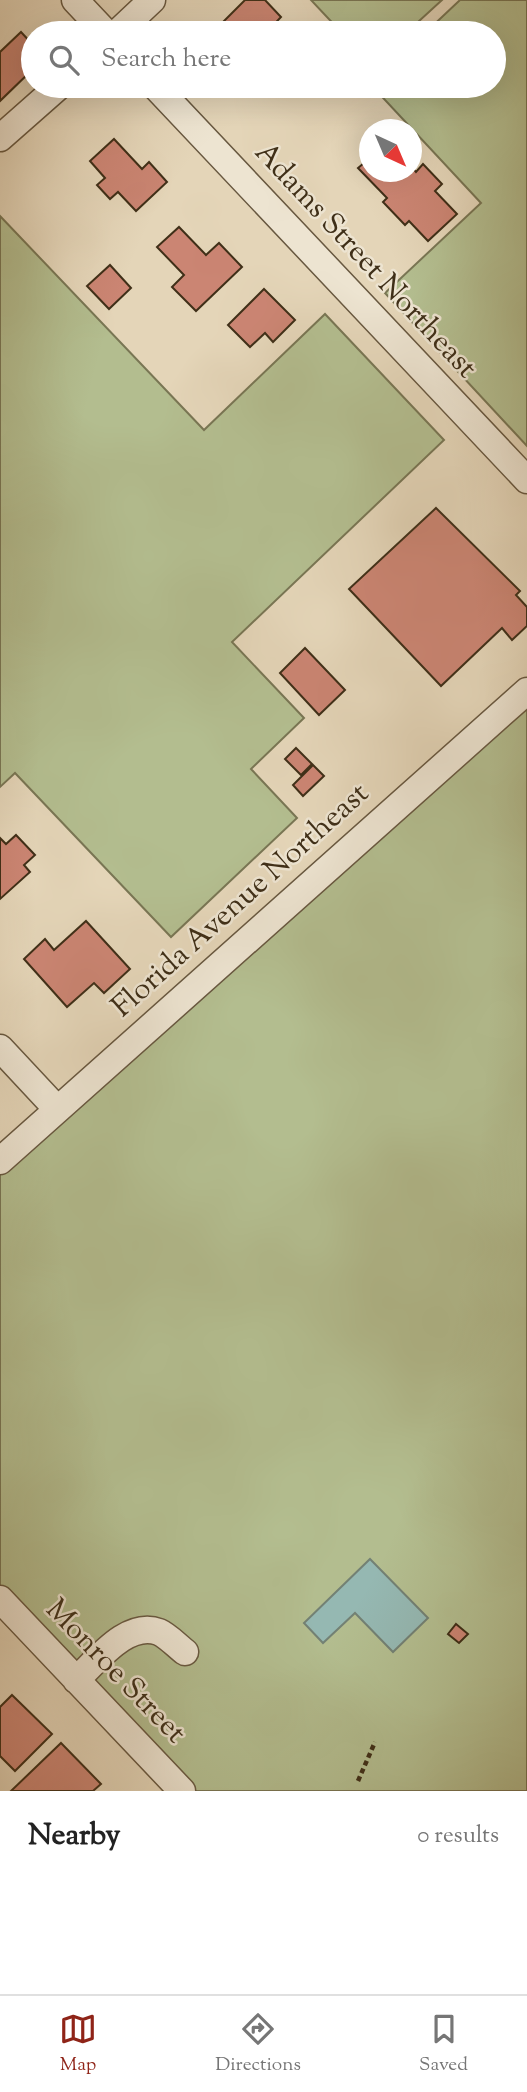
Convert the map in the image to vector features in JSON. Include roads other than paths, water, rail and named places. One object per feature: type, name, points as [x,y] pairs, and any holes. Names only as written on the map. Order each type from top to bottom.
[{"type":"street","points":[[75,0],[95,21]]},
{"type":"street","points":[[130,21],[152,0]]},
{"type":"street","points":[[0,138],[45,98]]},
{"type":"street","name":"Adams Street Northeast","points":[[167,98],[527,480]]},
{"type":"street","name":"Florida Avenue Northeast","points":[[0,1161],[527,691]]},
{"type":"street","points":[[0,1048],[57,1109]]},
{"type":"street","name":"Monroe Street","points":[[0,1599],[182,1791]]},
{"type":"street","points":[[76,1680],[125,1636],[142,1629],[159,1632],[185,1652]]},
{"type":"water","points":[[370,1559],[428,1618],[393,1652],[355,1613],[323,1643],[304,1623]]}]
